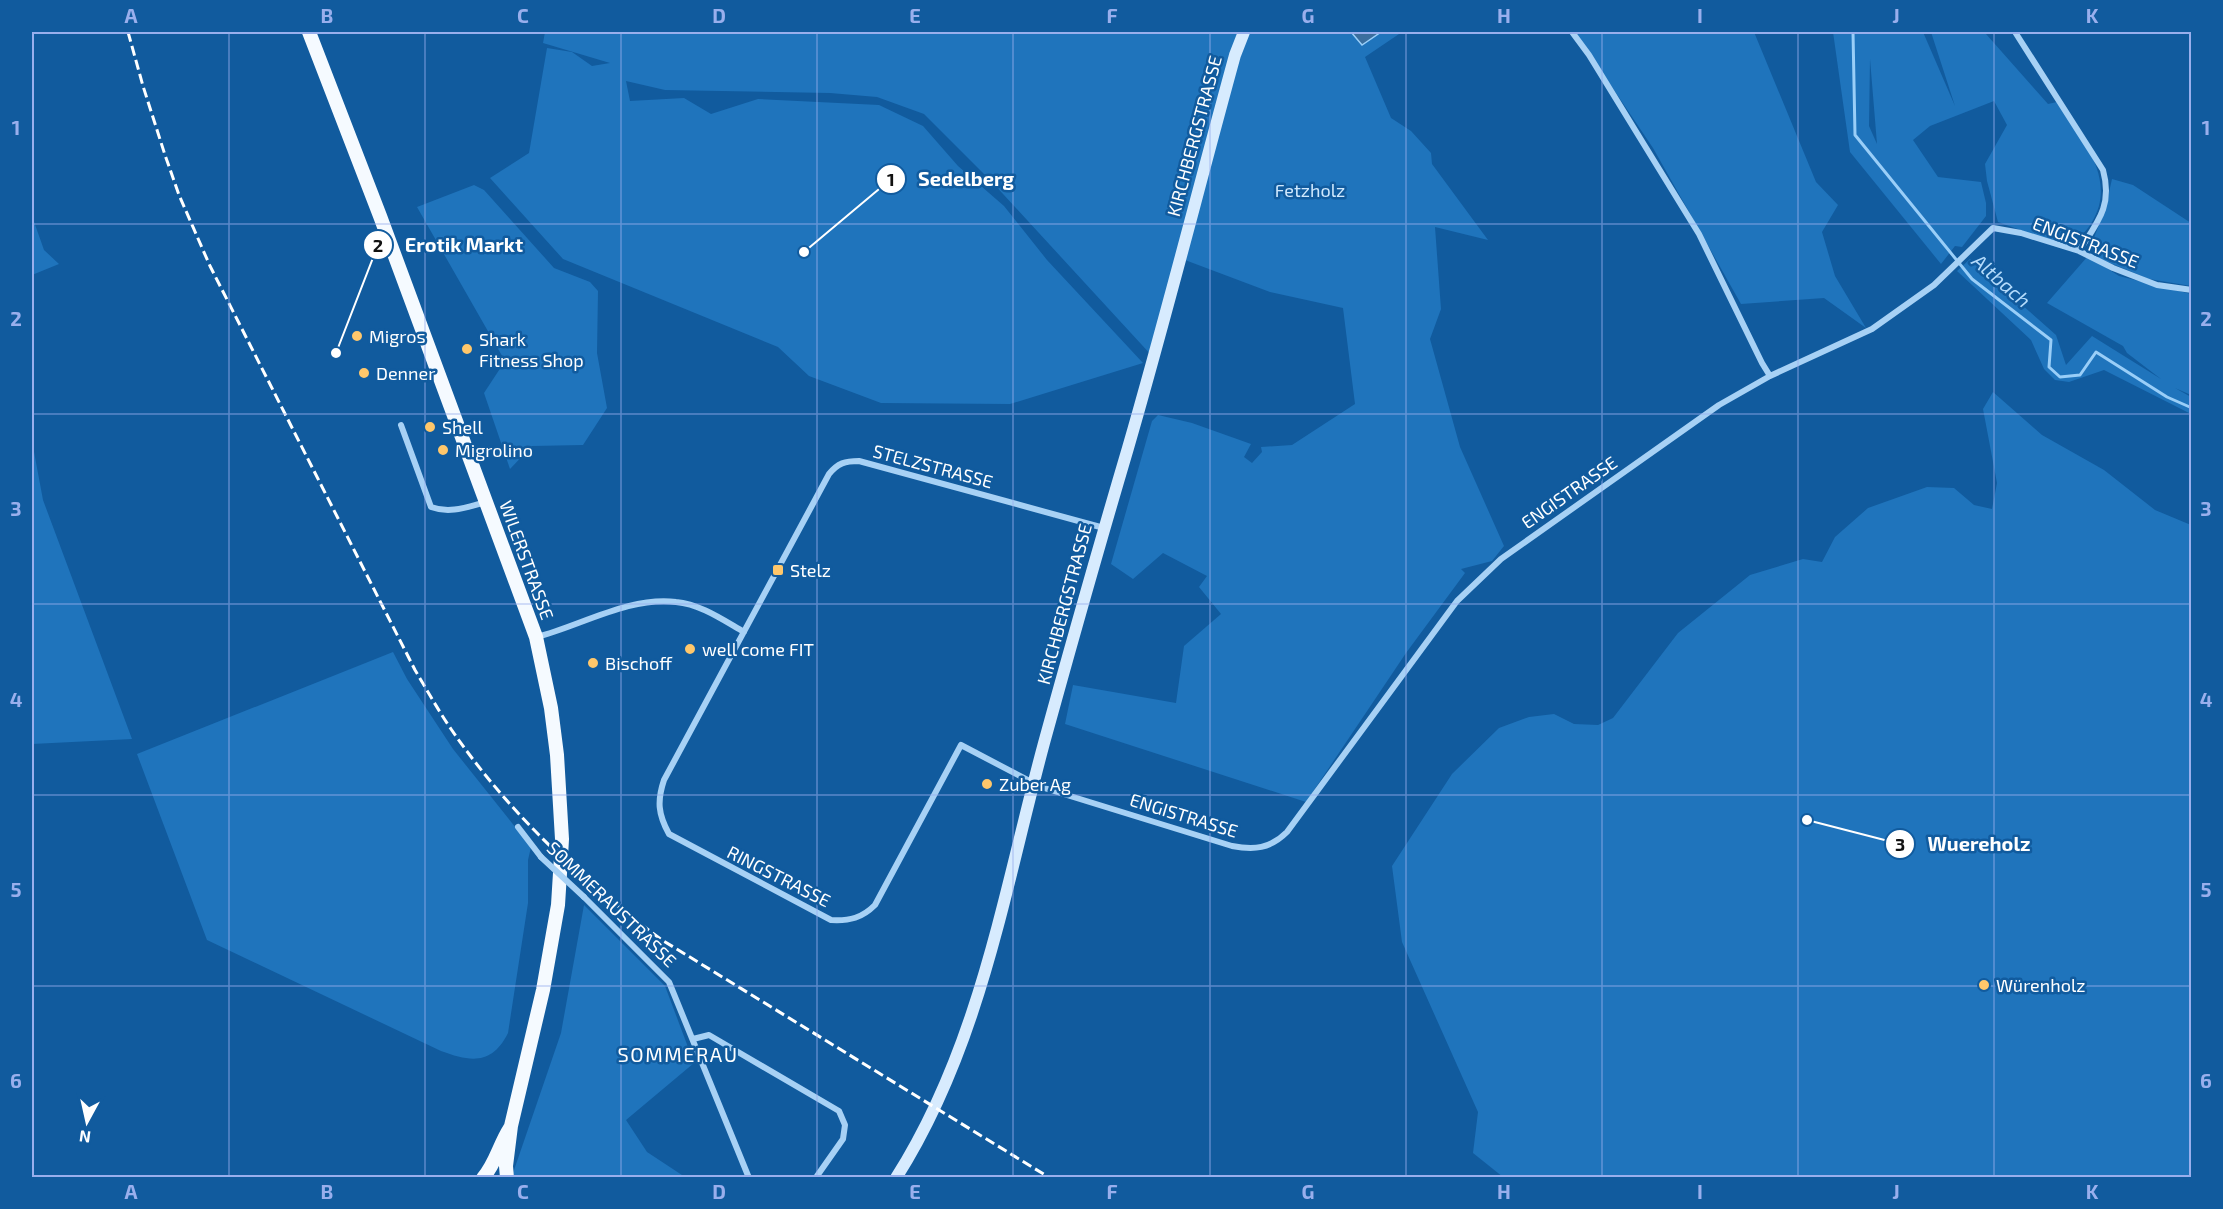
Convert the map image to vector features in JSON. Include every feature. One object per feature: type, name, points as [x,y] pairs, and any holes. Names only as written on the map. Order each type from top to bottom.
[{"type":"main road","name":"WILERSTRASSE","points":[[309,32],[536,637],[553,719],[559,772],[562,839],[558,905],[551,948],[511,1126],[506,1166],[507,1178]]},
{"type":"main road","name":"KIRCHBERGSTRASSE","points":[[896,1178],[938,1101],[983,979],[1033,783],[1235,55],[1244,32]]},
{"type":"main road","name":"WILERSTRASSE","points":[[483,1178],[493,1166],[500,1144],[511,1126]]},
{"type":"street","points":[[1572,32],[1589,55],[1698,234],[1770,376]]},
{"type":"street","points":[[2015,32],[2103,170],[2107,185],[2107,200],[2103,212],[2079,251]]},
{"type":"street","name":"ENGISTRASSE","points":[[1033,783],[1232,846],[1251,850],[1265,848],[1287,832],[1457,601],[1501,559],[1719,405],[1770,376],[1872,329],[1925,291],[1993,228],[2021,233],[2079,251],[2112,268],[2157,285],[2192,291]]},
{"type":"street","points":[[401,425],[431,507],[452,510],[486,502]]},
{"type":"street","name":"STELZSTRASSE","points":[[744,632],[829,474],[837,465],[847,461],[859,461],[1104,528]]},
{"type":"street","points":[[536,637],[590,618],[659,601],[677,602],[695,607],[744,632]]},
{"type":"street","name":"RINGSTRASSE","points":[[744,632],[664,780],[659,796],[662,822],[669,834],[681,842],[831,920],[846,921],[867,914],[875,905],[961,746],[1033,783]]},
{"type":"street","name":"SOMMERAUSTRASSE","points":[[518,827],[541,857],[669,982],[749,1178]]},
{"type":"street","points":[[693,1040],[708,1035],[838,1111],[845,1125],[843,1139],[817,1176]]},
{"type":"green space","name":"Fetzholz","points":[[545,32],[1350,32],[1362,45],[1381,32],[1402,32],[1365,57],[1391,118],[1411,131],[1431,153],[1432,164],[1488,240],[1435,227],[1441,309],[1430,339],[1460,447],[1504,546],[1492,561],[1461,569],[1465,573],[1406,653],[1306,802],[1065,724],[1073,685],[1176,703],[1184,646],[1221,614],[1199,587],[1207,576],[1163,553],[1133,579],[1111,564],[1152,421],[1158,415],[1192,423],[1251,444],[1244,457],[1252,463],[1262,452],[1261,447],[1292,445],[1355,404],[1343,308],[1270,292],[1185,260],[1153,357],[992,182],[924,114],[877,97],[830,93],[665,90],[626,81],[630,101],[684,98],[711,114],[758,99],[879,105],[923,126],[958,166],[1004,206],[1047,260],[1143,363],[1010,404],[881,403],[809,376],[778,347],[563,259],[490,178],[529,153],[547,48],[572,52],[592,66],[610,63],[543,43]]},
{"type":"green space","points":[[1575,32],[1754,32],[1816,182],[1838,205],[1822,232],[1835,276],[1866,328],[1824,298],[1741,304],[1653,148]]},
{"type":"green space","points":[[1833,32],[1923,32],[1955,106],[1931,32],[1986,32],[2048,104],[2057,102],[2076,129],[2099,174],[2101,190],[2099,206],[2085,231],[2068,241],[2044,238],[1998,222],[1985,164],[2007,125],[1994,101],[1930,126],[1913,140],[1938,177],[1981,182],[1986,203],[1986,216],[1962,247],[1955,246],[1941,264],[1850,152]],"holes":[[[1870,59],[1877,144],[1869,126]]]},
{"type":"green space","points":[[2112,179],[2133,185],[2191,223],[2191,286],[2149,279],[2098,258],[2091,245],[2105,210]]},
{"type":"green space","points":[[474,185],[484,190],[554,268],[590,282],[598,291],[597,353],[607,408],[583,445],[532,446],[510,469],[484,393],[505,361],[417,207]]},
{"type":"green space","points":[[32,216],[44,250],[59,264],[32,275]]},
{"type":"green space","points":[[2088,256],[2119,276],[2191,294],[2191,395],[2175,388],[2191,397],[2191,414],[2104,370],[2069,382],[2055,380],[2044,369],[2031,340],[1957,271],[1970,259],[2056,335],[2066,365],[2092,336],[2161,379],[2127,353],[2123,346],[2047,303]]},
{"type":"green space","points":[[1993,392],[2042,435],[2104,470],[2155,510],[2191,525],[2191,1177],[1503,1177],[1473,1153],[1478,1112],[1402,942],[1392,866],[1452,774],[1499,728],[1529,717],[1554,714],[1574,724],[1598,725],[1613,718],[1678,633],[1750,575],[1803,559],[1822,562],[1835,537],[1868,508],[1927,487],[1954,488],[1974,505],[1992,509],[1997,483],[1983,409]]},
{"type":"green space","points":[[32,441],[43,500],[132,739],[32,744]]},
{"type":"green space","points":[[393,652],[407,679],[453,749],[531,847],[528,860],[528,903],[508,1033],[495,1051],[480,1058],[471,1059],[441,1051],[207,940],[137,754]]},
{"type":"green space","points":[[584,905],[665,986],[694,1063],[626,1120],[647,1152],[685,1177],[515,1178],[513,1173],[561,1033]]},
{"type":"shaded area","points":[[1351,32],[1381,32],[1362,45]]},
{"type":"waterway","name":"Altbach","points":[[1853,32],[1855,135],[1972,279],[2051,340],[2049,367],[2060,377],[2080,375],[2096,352],[2167,397],[2192,408]]},
{"type":"railway","points":[[128,32],[143,86],[179,195],[210,266],[415,670],[446,722],[497,789],[521,817],[575,869],[662,940],[1050,1178]]},
{"type":"place","name":"Sedelberg","points":[[804,252]]},
{"type":"place","name":"Migros","points":[[357,336]]},
{"type":"place","name":"Shark Fitness Shop","points":[[467,349]]},
{"type":"place","name":"Erotik Markt","points":[[336,353]]},
{"type":"place","name":"Denner","points":[[364,373]]},
{"type":"place","name":"Shell","points":[[430,427]]},
{"type":"place","name":"Migrolino","points":[[443,450]]},
{"type":"place","name":"Stelz","points":[[778,570]]},
{"type":"place","name":"well come FIT","points":[[690,649]]},
{"type":"place","name":"Bischoff","points":[[593,663]]},
{"type":"place","name":"Zuber Ag","points":[[987,784]]},
{"type":"place","name":"Wuereholz","points":[[1807,820]]},
{"type":"place","name":"Würenholz","points":[[1984,985]]},
{"type":"district","name":"SOMMERAU","points":[[678,1054]]}]
